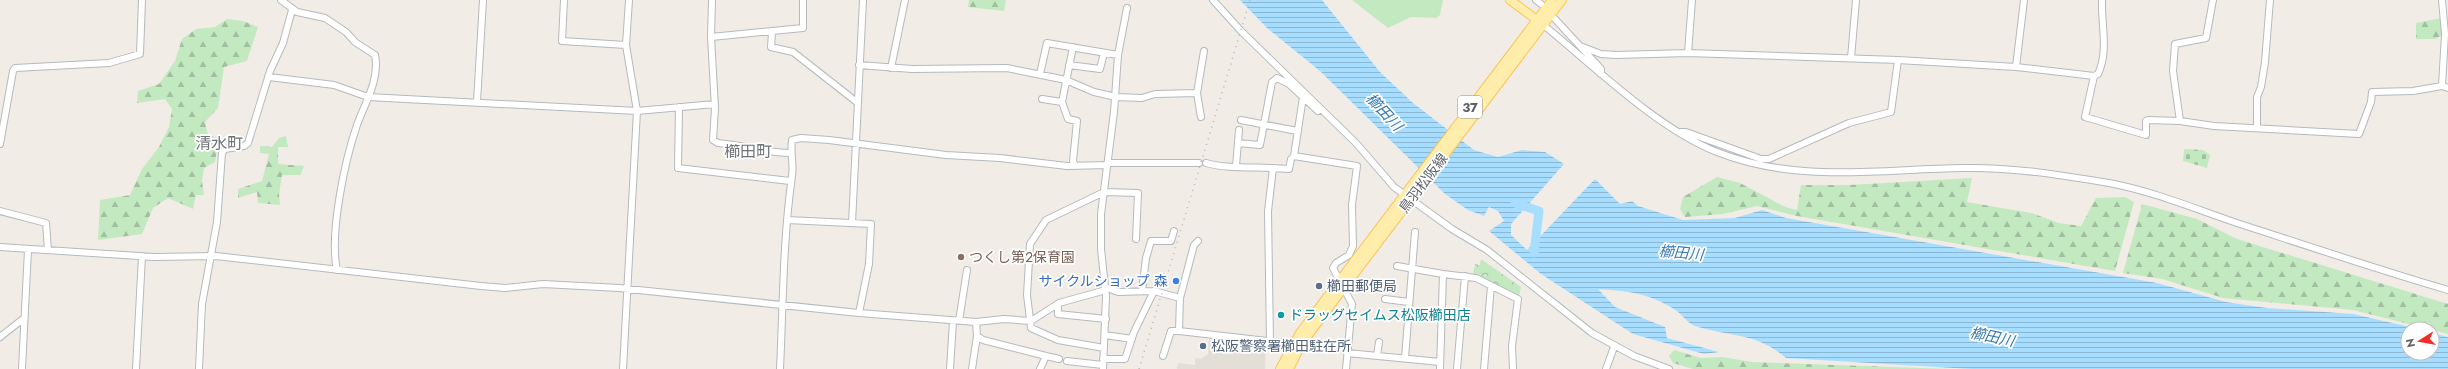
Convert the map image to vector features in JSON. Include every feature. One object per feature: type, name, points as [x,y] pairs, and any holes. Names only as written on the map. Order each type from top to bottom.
[{"type":"main road","name":"鳥羽松阪線","points":[[1538,25],[1552,0]]},
{"type":"main road","name":"鳥羽松阪線","points":[[1280,369],[1341,285],[1538,25],[1562,0]]},
{"type":"main road","points":[[1512,1],[1538,25]]},
{"type":"main road","name":"鳥羽松阪線","points":[[1289,369],[1297,345]]},
{"type":"street","points":[[0,144],[1,128],[12,71],[16,68],[109,63],[140,54],[142,0]]},
{"type":"street","points":[[281,0],[292,10],[325,18],[346,32],[355,42],[376,55],[377,69],[356,127],[337,212],[335,249],[337,270]]},
{"type":"street","points":[[477,102],[483,0]]},
{"type":"street","points":[[564,0],[562,41],[626,44]]},
{"type":"street","points":[[623,369],[637,111],[626,44],[629,0]]},
{"type":"street","points":[[712,0],[711,37],[715,104],[712,136],[714,142],[750,146],[765,152],[790,153]]},
{"type":"street","points":[[711,37],[772,33],[803,28],[803,0]]},
{"type":"street","points":[[852,223],[863,0]]},
{"type":"street","points":[[892,68],[904,0]]},
{"type":"street","points":[[1213,0],[1241,31],[1327,114],[1394,187],[1410,194],[1452,229],[1482,246],[1577,323],[1614,347],[1669,369]]},
{"type":"street","points":[[1688,53],[1692,0]]},
{"type":"street","points":[[1851,58],[1856,0]]},
{"type":"street","points":[[2016,67],[2024,0]]},
{"type":"street","points":[[2102,0],[2103,55],[2101,68],[2094,76],[2085,117],[2146,135],[2146,121],[2180,121],[2214,126],[2256,127],[2359,134],[2371,102],[2372,92],[2413,91],[2445,87],[2445,34],[2442,0]]},
{"type":"street","points":[[2180,121],[2173,71],[2175,44],[2206,38],[2214,0]]},
{"type":"street","points":[[2256,127],[2257,96],[2261,87],[2265,62],[2270,0]]},
{"type":"street","points":[[1103,364],[1106,319],[1101,249],[1101,214],[1116,97],[1118,55],[1127,8]]},
{"type":"street","points":[[199,369],[202,304],[217,222],[222,153],[225,149],[244,146],[248,143],[269,77],[283,43],[292,10]]},
{"type":"street","points":[[1555,19],[1601,69],[1602,74]]},
{"type":"street","points":[[1538,25],[1679,132],[1716,152],[1747,162],[1785,171],[1816,173],[1993,168],[2049,173],[2113,184],[2170,200],[2448,290]]},
{"type":"street","points":[[772,33],[772,47],[793,52],[858,104]]},
{"type":"street","points":[[1040,74],[1047,43],[1118,55]]},
{"type":"street","points":[[1580,46],[1601,54],[1616,55],[1688,53],[1898,60],[2016,67],[2094,76]]},
{"type":"street","points":[[1073,48],[1062,102],[1068,120],[1077,122],[1073,161],[1075,166]]},
{"type":"street","points":[[1201,117],[1197,93],[1204,51]]},
{"type":"street","points":[[1069,65],[1100,69],[1104,53]]},
{"type":"street","points":[[1679,132],[1686,132],[1761,159],[1769,159],[1849,123],[1891,112],[1898,60]]},
{"type":"street","points":[[859,65],[892,68],[996,67],[1066,80],[1094,92],[1116,97],[1142,98],[1155,94],[1197,93]]},
{"type":"street","points":[[269,77],[334,85],[368,97],[637,111],[715,104]]},
{"type":"street","points":[[1238,143],[1260,145],[1272,82],[1277,78],[1289,84],[1321,113],[1327,114]]},
{"type":"street","points":[[1206,163],[1215,167],[1236,166],[1289,169],[1291,159],[1294,156],[1303,97]]},
{"type":"street","points":[[1042,99],[1062,102]]},
{"type":"street","points":[[679,107],[678,168],[790,181]]},
{"type":"street","points":[[1241,120],[1297,131]]},
{"type":"street","points":[[1236,166],[1239,130]]},
{"type":"street","points":[[780,369],[787,220],[790,181],[792,176],[790,153],[792,140],[801,138],[1075,166],[1108,164],[1199,163]]},
{"type":"street","points":[[1294,156],[1357,166],[1352,205],[1353,246],[1349,255],[1333,266],[1352,307],[1346,369]]},
{"type":"street","points":[[1270,342],[1268,212],[1273,168]]},
{"type":"street","points":[[1104,348],[1058,340],[1033,329],[1029,320],[1027,295],[1030,244],[1046,220],[1104,192],[1138,193],[1136,239]]},
{"type":"street","points":[[0,211],[46,223],[48,250]]},
{"type":"street","points":[[787,220],[871,224],[869,264],[859,313]]},
{"type":"street","points":[[1142,291],[1146,258],[1151,241],[1171,241],[1174,231]]},
{"type":"street","points":[[1405,358],[1415,232]]},
{"type":"street","points":[[1179,331],[1180,298],[1194,244],[1198,241]]},
{"type":"street","points":[[0,247],[28,250],[142,256],[210,257],[337,270],[419,281],[504,288],[549,284],[627,290],[859,313],[976,322],[1004,319],[1029,320],[1059,303],[1105,289],[1118,292],[1154,291],[1180,298]]},
{"type":"street","points":[[22,369],[23,319],[28,250]]},
{"type":"street","points":[[136,369],[142,256]]},
{"type":"street","points":[[1397,266],[1476,278],[1518,299],[1512,346],[1513,369]]},
{"type":"street","points":[[950,369],[956,321],[967,270]]},
{"type":"street","points":[[1440,369],[1443,274]]},
{"type":"street","points":[[1457,369],[1465,276]]},
{"type":"street","points":[[1484,369],[1491,286]]},
{"type":"street","points":[[1067,361],[1103,364],[1125,359],[1154,291]]},
{"type":"street","points":[[1385,299],[1410,302]]},
{"type":"street","points":[[1058,306],[1058,314],[1106,319]]},
{"type":"street","points":[[0,337],[23,319]]},
{"type":"street","points":[[972,369],[977,336],[976,322]]},
{"type":"street","points":[[1163,356],[1171,331],[1179,331],[1348,350],[1378,356],[1440,362]]},
{"type":"street","points":[[1105,335],[1132,340]]},
{"type":"street","points":[[977,336],[1002,346],[1059,359]]},
{"type":"street","points":[[1378,342],[1378,356]]},
{"type":"street","points":[[1606,369],[1614,347]]},
{"type":"street","points":[[1040,369],[1046,356]]},
{"type":"shaded area","points":[[1209,338],[1266,343],[1265,369],[1177,369],[1178,363],[1195,365],[1195,358],[1201,359],[1208,354]]},
{"type":"green space","points":[[969,0],[1006,0],[1004,11],[968,7]]},
{"type":"green space","points":[[1352,0],[1443,0],[1440,15],[1436,18],[1411,17],[1388,28]]},
{"type":"green space","points":[[2441,18],[2441,36],[2435,39],[2416,39],[2416,23]]},
{"type":"green space","points":[[227,19],[243,21],[258,27],[247,61],[224,67],[218,108],[205,122],[208,135],[219,139],[215,162],[204,168],[202,181],[204,195],[196,195],[193,209],[168,198],[153,208],[142,234],[98,240],[100,200],[130,195],[142,169],[159,147],[169,127],[172,109],[165,99],[137,103],[138,91],[159,84],[175,61],[182,39],[196,29],[215,27]]},
{"type":"green space","points":[[286,136],[288,147],[278,147],[278,164],[304,166],[300,175],[282,175],[279,194],[280,205],[258,203],[257,192],[238,198],[238,189],[262,181],[269,154],[260,153],[260,146],[272,147],[279,138]]},
{"type":"green space","points":[[2184,149],[2203,150],[2210,155],[2207,168],[2183,161]]},
{"type":"green space","points":[[1717,177],[1740,183],[1785,207],[1797,210],[1801,185],[1849,185],[1972,178],[1967,202],[2031,213],[2059,223],[2081,226],[2096,198],[2125,197],[2134,202],[2115,271],[1797,216],[1757,206],[1723,214],[1685,217],[1680,209],[1683,197]]},
{"type":"green space","points":[[2142,204],[2197,219],[2237,239],[2448,304],[2448,334],[2440,332],[2440,321],[2400,322],[2353,310],[2223,298],[2162,279],[2123,273]]},
{"type":"green space","points":[[1481,259],[1521,287],[1519,296],[1473,274],[1475,264],[1480,265]]},
{"type":"green space","points":[[1674,350],[1701,358],[1722,357],[1752,362],[1950,369],[1693,369],[1673,363],[1669,356]]},
{"type":"water","points":[[1240,0],[1322,0],[1380,72],[1413,103],[1474,150],[1498,157],[1522,150],[1545,152],[1564,164],[1511,224],[1511,235],[1527,250],[1595,179],[1620,204],[1632,201],[1638,206],[1683,220],[1735,218],[1762,210],[1786,218],[2157,283],[2226,302],[2267,308],[2353,314],[2400,325],[2400,361],[2440,361],[2440,335],[2448,337],[2448,369],[1971,369],[1786,358],[1775,350],[1753,339],[1695,326],[1689,323],[1674,309],[1656,299],[1628,292],[1598,289],[1615,307],[1665,327],[1667,338],[1719,352],[1704,354],[1633,334],[1541,274],[1489,231],[1504,221],[1498,211],[1489,207],[1484,216],[1468,210],[1445,194],[1320,71],[1267,28]]},
{"type":"waterway","name":"櫛田川","points":[[1515,203],[1539,211],[1534,253]]},
{"type":"railway","points":[[1139,369],[1250,0]]},
{"type":"place","name":"つくし第２保育園","points":[[961,257]]},
{"type":"place","name":"サイクルショップ 森","points":[[1176,281]]},
{"type":"place","name":"櫛田郵便局","points":[[1319,286]]},
{"type":"place","name":"ドラッグセイムス松阪櫛田店","points":[[1281,315]]},
{"type":"place","name":"松阪警察署櫛田駐在所","points":[[1203,346]]},
{"type":"district","name":"清水町","points":[[219,143]]},
{"type":"district","name":"櫛田町","points":[[748,151]]}]
